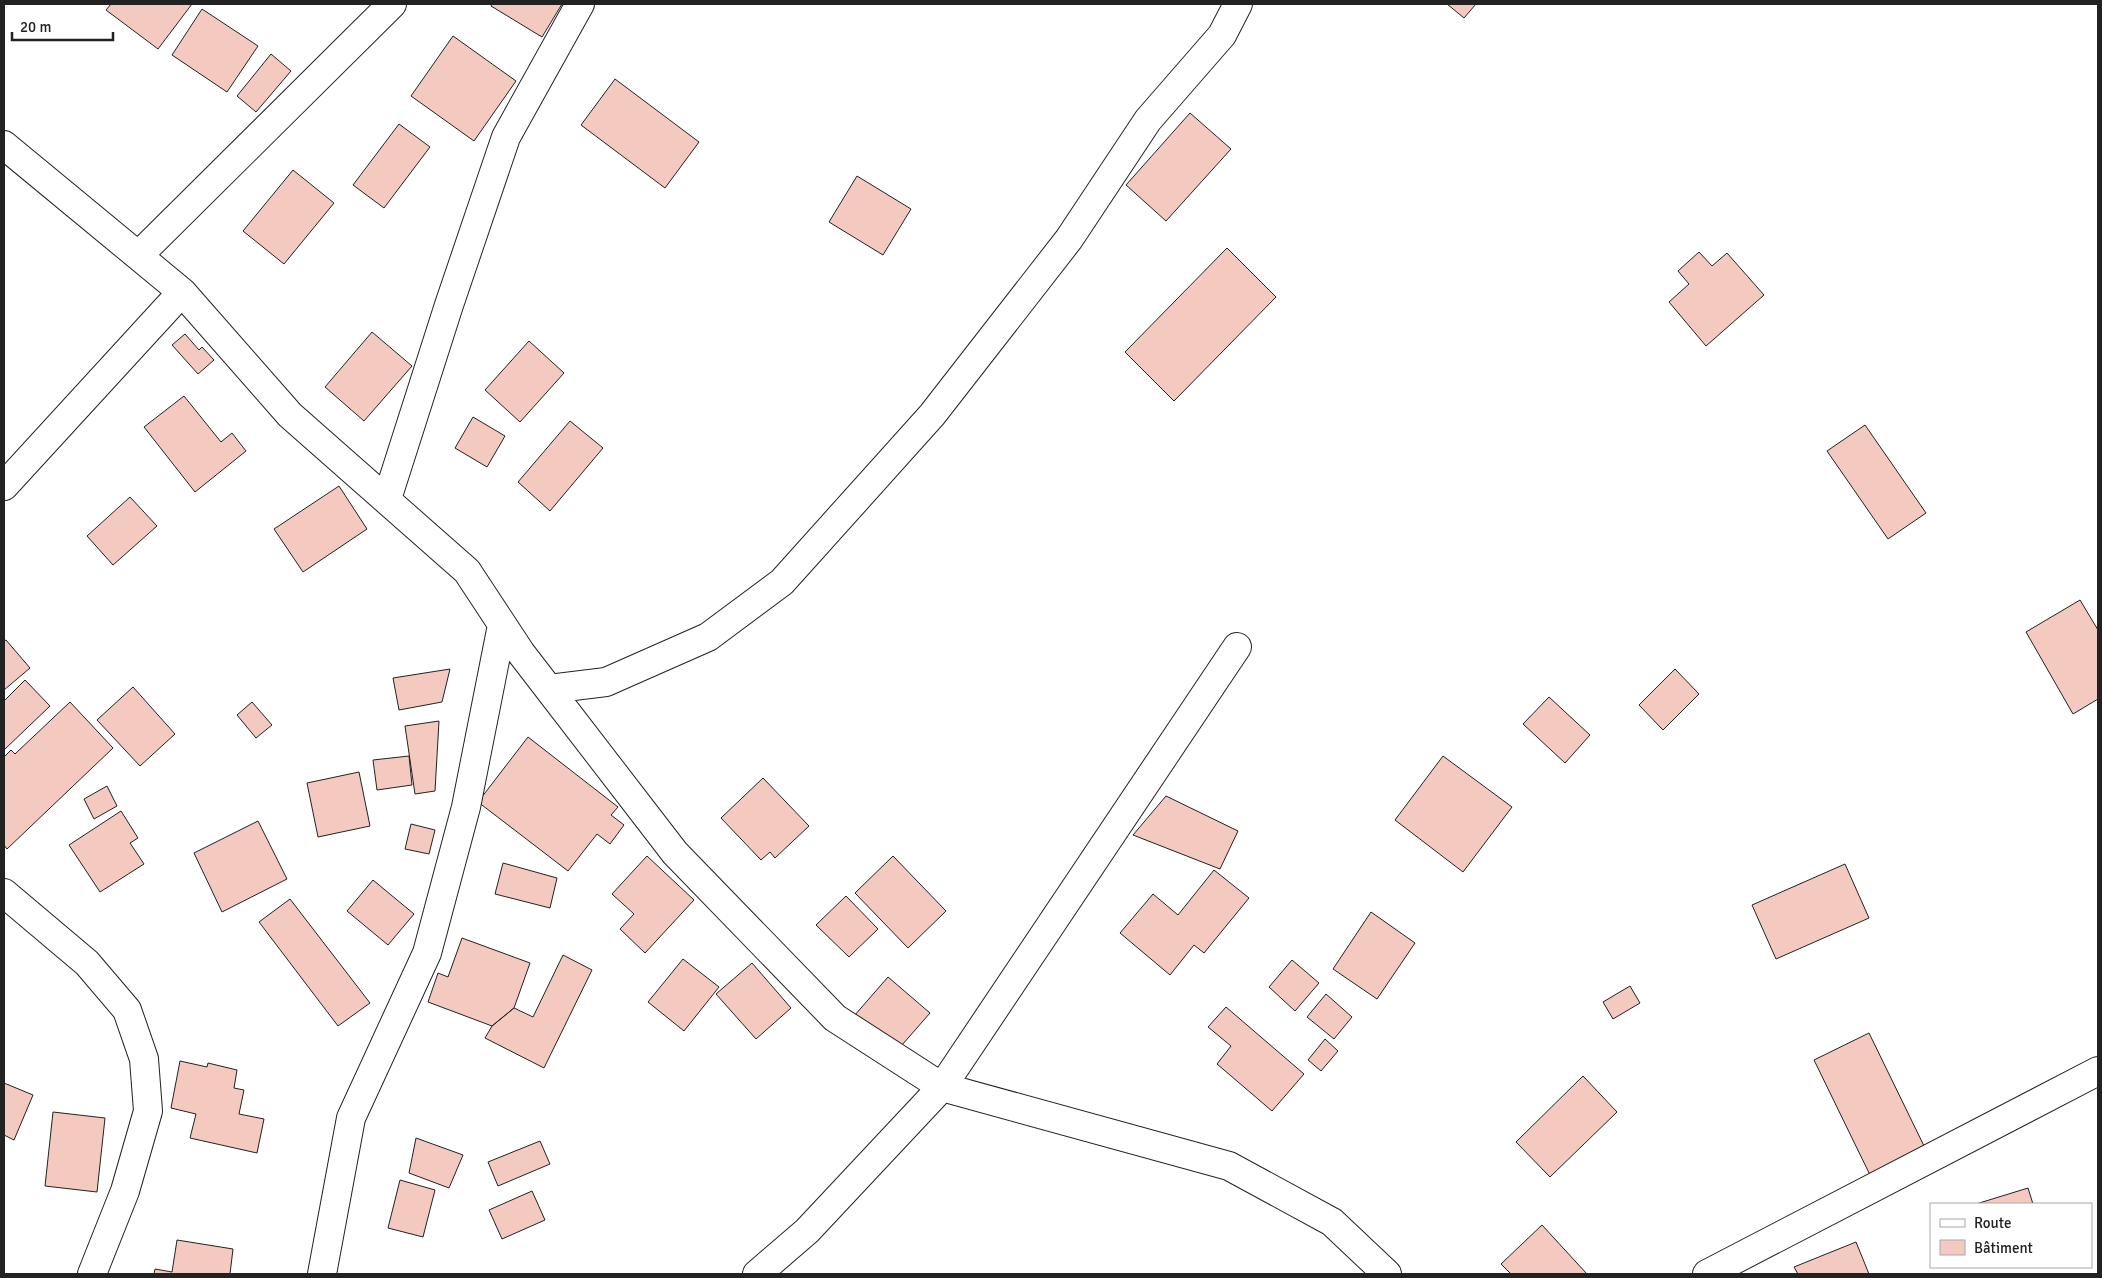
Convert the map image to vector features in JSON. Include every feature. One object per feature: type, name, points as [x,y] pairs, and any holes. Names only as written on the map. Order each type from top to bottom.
[{"type":"street","points":[[139,255],[392,4]]},
{"type":"street","points":[[387,499],[448,304],[506,137],[580,4]]},
{"type":"street","points":[[549,689],[606,682],[708,637],[782,582],[932,415],[1069,239],[1148,120],[1222,35],[1238,4]]},
{"type":"street","points":[[4,145],[182,292],[290,415],[387,499],[467,572],[502,625],[549,689],[675,853],[835,1018],[942,1087],[1229,1166],[1332,1222],[1388,1274]]},
{"type":"street","points":[[4,486],[182,292]]},
{"type":"street","points":[[322,1274],[351,1118],[427,953],[466,807],[502,625]]},
{"type":"street","points":[[758,1274],[807,1231],[942,1087],[1237,647]]},
{"type":"street","points":[[4,893],[86,963],[127,1010],[144,1059],[148,1112],[125,1191],[92,1274]]},
{"type":"street","points":[[1707,1274],[2098,1071]]},
{"type":"building","points":[[111,4],[192,4],[158,49],[106,10]]},
{"type":"building","points":[[492,4],[562,4],[542,37],[491,6]]},
{"type":"building","points":[[1447,4],[1476,4],[1464,18]]},
{"type":"building","points":[[202,9],[258,46],[227,92],[172,55]]},
{"type":"building","points":[[453,36],[516,81],[474,141],[411,96]]},
{"type":"building","points":[[271,54],[291,71],[256,112],[237,96]]},
{"type":"building","points":[[615,79],[699,142],[665,188],[581,125]]},
{"type":"building","points":[[1190,113],[1231,149],[1166,221],[1126,185]]},
{"type":"building","points":[[399,124],[430,147],[384,208],[353,185]]},
{"type":"building","points":[[293,170],[334,203],[284,264],[243,231]]},
{"type":"building","points":[[857,176],[911,209],[883,255],[829,222]]},
{"type":"building","points":[[1227,248],[1276,297],[1174,401],[1125,352]]},
{"type":"building","points":[[1699,252],[1712,266],[1727,253],[1764,295],[1706,346],[1669,302],[1689,284],[1678,271]]},
{"type":"building","points":[[372,332],[412,366],[364,421],[325,387]]},
{"type":"building","points":[[185,334],[199,350],[202,347],[214,360],[198,374],[172,345]]},
{"type":"building","points":[[529,341],[564,373],[520,422],[485,390]]},
{"type":"building","points":[[184,396],[221,442],[232,433],[246,451],[195,492],[144,427]]},
{"type":"building","points":[[473,417],[505,436],[487,467],[455,448]]},
{"type":"building","points":[[570,421],[603,448],[550,511],[518,482]]},
{"type":"building","points":[[1865,425],[1926,513],[1888,539],[1827,451]]},
{"type":"building","points":[[339,486],[367,529],[303,572],[274,529]]},
{"type":"building","points":[[130,497],[157,526],[113,565],[87,536]]},
{"type":"building","points":[[2080,600],[2098,630],[2098,699],[2073,714],[2026,632]]},
{"type":"building","points":[[6,640],[30,668],[4,690],[4,641]]},
{"type":"building","points":[[450,669],[442,702],[399,710],[393,678]]},
{"type":"building","points":[[1675,669],[1699,694],[1663,730],[1639,705]]},
{"type":"building","points":[[25,680],[50,706],[4,750],[4,701]]},
{"type":"building","points":[[133,687],[175,734],[140,766],[97,720]]},
{"type":"building","points":[[1549,697],[1590,735],[1565,763],[1523,724]]},
{"type":"building","points":[[70,702],[113,748],[7,849],[4,845],[4,757],[11,750],[15,754]]},
{"type":"building","points":[[252,702],[272,725],[256,738],[237,715]]},
{"type":"building","points":[[439,721],[435,791],[415,794],[405,726]]},
{"type":"building","points":[[528,737],[618,807],[611,815],[624,825],[610,844],[597,834],[568,871],[478,802]]},
{"type":"building","points":[[409,756],[412,785],[377,790],[373,760]]},
{"type":"building","points":[[1443,756],[1512,807],[1463,872],[1395,820]]},
{"type":"building","points":[[359,772],[370,826],[318,837],[307,783]]},
{"type":"building","points":[[763,778],[809,826],[775,858],[770,852],[761,860],[721,818]]},
{"type":"building","points":[[107,786],[117,806],[94,819],[84,799]]},
{"type":"building","points":[[1166,796],[1238,831],[1220,869],[1133,835]]},
{"type":"building","points":[[121,811],[138,838],[130,843],[144,864],[100,892],[69,845]]},
{"type":"building","points":[[258,821],[287,879],[222,912],[194,853]]},
{"type":"building","points":[[411,824],[435,830],[429,854],[405,849]]},
{"type":"building","points":[[647,856],[694,900],[645,953],[620,929],[634,914],[612,894]]},
{"type":"building","points":[[893,856],[946,911],[908,948],[855,893]]},
{"type":"building","points":[[503,863],[557,878],[550,908],[495,894]]},
{"type":"building","points":[[1845,864],[1869,918],[1776,959],[1752,905]]},
{"type":"building","points":[[1214,870],[1249,898],[1204,953],[1194,945],[1170,975],[1120,933],[1153,894],[1178,915]]},
{"type":"building","points":[[373,880],[414,914],[388,945],[347,911]]},
{"type":"building","points":[[846,896],[878,929],[849,957],[816,925]]},
{"type":"building","points":[[290,899],[370,1003],[338,1026],[259,922]]},
{"type":"building","points":[[1371,912],[1415,943],[1377,999],[1333,969]]},
{"type":"building","points":[[462,938],[530,963],[514,1008],[492,1026],[428,1002],[438,973],[448,977]]},
{"type":"building","points":[[563,955],[592,970],[544,1068],[485,1038],[492,1026],[514,1008],[533,1017]]},
{"type":"building","points":[[683,959],[719,987],[684,1031],[648,1002]]},
{"type":"building","points":[[1292,960],[1319,983],[1295,1011],[1269,987]]},
{"type":"building","points":[[752,963],[791,1008],[756,1039],[716,994]]},
{"type":"building","points":[[888,977],[930,1013],[895,1053],[854,1016]]},
{"type":"building","points":[[1630,986],[1640,1003],[1613,1019],[1603,1002]]},
{"type":"building","points":[[1326,994],[1352,1017],[1334,1039],[1307,1017]]},
{"type":"building","points":[[1226,1007],[1304,1074],[1272,1111],[1217,1064],[1231,1046],[1208,1027]]},
{"type":"building","points":[[1869,1033],[1926,1150],[1871,1177],[1814,1060]]},
{"type":"building","points":[[1325,1039],[1338,1051],[1321,1071],[1308,1060]]},
{"type":"building","points":[[180,1061],[207,1067],[208,1063],[237,1070],[234,1088],[244,1090],[239,1114],[264,1119],[257,1153],[190,1138],[196,1114],[171,1108]]},
{"type":"building","points":[[1583,1076],[1617,1112],[1550,1177],[1516,1142]]},
{"type":"building","points":[[4,1083],[33,1095],[14,1140],[4,1135]]},
{"type":"building","points":[[53,1112],[105,1118],[97,1192],[45,1186]]},
{"type":"building","points":[[416,1138],[463,1155],[449,1188],[409,1173]]},
{"type":"building","points":[[540,1141],[550,1164],[498,1186],[488,1162]]},
{"type":"building","points":[[400,1180],[435,1190],[423,1237],[388,1228]]},
{"type":"building","points":[[2028,1188],[2033,1203],[1979,1203]]},
{"type":"building","points":[[532,1191],[545,1220],[502,1239],[489,1210]]},
{"type":"building","points":[[1542,1225],[1587,1274],[1511,1274],[1501,1264]]},
{"type":"building","points":[[177,1240],[233,1249],[230,1274],[154,1274],[155,1269],[172,1272]]},
{"type":"building","points":[[1856,1242],[1869,1274],[1798,1274],[1794,1267]]}]
